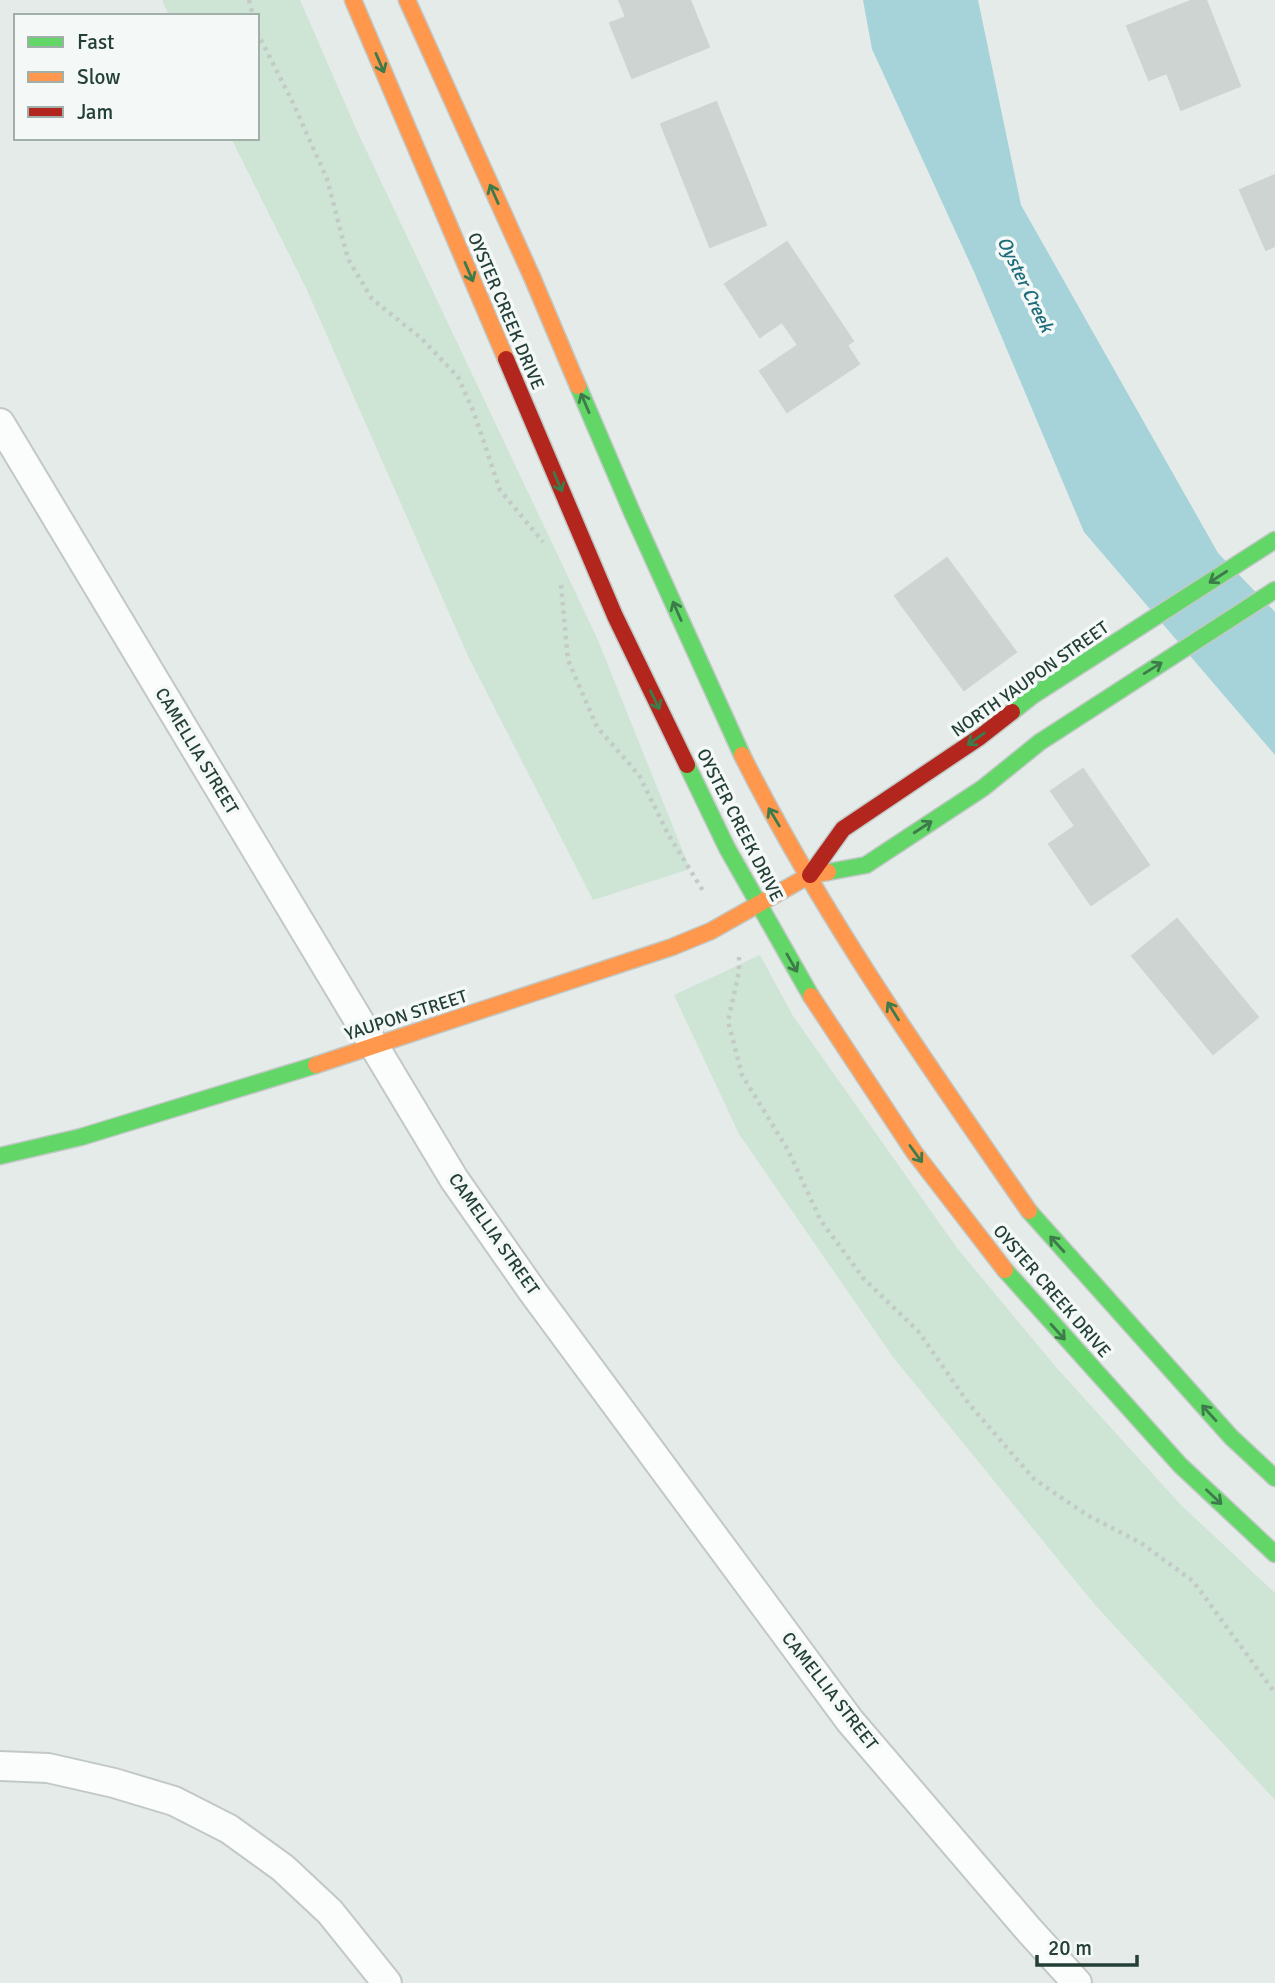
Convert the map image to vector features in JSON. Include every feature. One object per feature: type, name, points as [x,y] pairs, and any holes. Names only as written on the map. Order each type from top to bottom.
[{"type":"main road","name":"OYSTER CREEK DRIVE","points":[[353,0],[615,616],[727,848],[813,999],[914,1152],[1018,1287],[1180,1465],[1275,1554]]},
{"type":"main road","name":"OYSTER CREEK DRIVE","points":[[407,0],[532,277],[631,510],[732,734],[769,809],[930,1069],[1037,1222],[1231,1437],[1275,1478]]},
{"type":"main road","name":"NORTH YAUPON STREET","points":[[843,829],[979,737],[1032,696],[1275,540]]},
{"type":"main road","name":"YAUPON STREET","points":[[0,1156],[81,1137],[374,1047],[671,947],[711,930],[810,874],[866,865],[983,788],[1040,741],[1095,704],[1275,590]]},
{"type":"main road","name":"YAUPON STREET","points":[[810,874],[843,829]]},
{"type":"street","name":"CAMELLIA STREET","points":[[0,423],[454,1179],[517,1270],[850,1721],[1077,1983]]},
{"type":"street","points":[[0,1766],[48,1768],[114,1783],[174,1801],[229,1829],[283,1868],[330,1912],[387,1983]]},
{"type":"green space","points":[[162,0],[300,0],[358,133],[597,638],[690,869],[593,900],[468,656],[306,288],[232,140],[259,140],[259,14],[168,14]]},
{"type":"green space","points":[[760,955],[793,1016],[957,1248],[1055,1366],[1180,1504],[1275,1593],[1275,1800],[1096,1606],[893,1357],[739,1134],[674,995]]},
{"type":"water","name":"Oyster Creek","points":[[863,0],[978,0],[1021,205],[1218,553],[1275,612],[1275,755],[1084,532],[975,274],[872,49]]},
{"type":"building","points":[[619,0],[690,0],[709,47],[632,78],[610,23],[626,17]]},
{"type":"building","points":[[1193,0],[1206,0],[1240,86],[1181,110],[1167,73],[1149,80],[1127,26]]},
{"type":"building","points":[[716,102],[766,225],[710,247],[661,124]]},
{"type":"building","points":[[1275,175],[1275,246],[1266,250],[1240,190]]},
{"type":"building","points":[[787,242],[853,341],[847,345],[859,364],[787,412],[760,371],[798,345],[782,322],[760,337],[725,284]]},
{"type":"building","points":[[947,558],[1016,652],[964,690],[895,596]]},
{"type":"building","points":[[1083,769],[1149,865],[1091,905],[1049,844],[1075,826],[1051,791]]},
{"type":"building","points":[[1177,919],[1258,1017],[1213,1054],[1132,956]]},
{"type":"traffic: fast","points":[[578,386],[742,755]]},
{"type":"traffic: fast","points":[[1012,712],[1032,696],[1275,540]]},
{"type":"traffic: fast","points":[[828,872],[866,865],[983,788],[1040,742],[1275,590]]},
{"type":"traffic: fast","points":[[687,765],[727,848],[811,996]]},
{"type":"traffic: fast","points":[[0,1156],[81,1137],[316,1065]]},
{"type":"traffic: fast","points":[[1029,1211],[1231,1437],[1275,1478]]},
{"type":"traffic: fast","points":[[1005,1270],[1180,1465],[1275,1554]]},
{"type":"traffic: slow","points":[[353,0],[506,359]]},
{"type":"traffic: slow","points":[[407,0],[578,386]]},
{"type":"traffic: slow","points":[[742,755],[773,815],[841,931],[914,1044],[1029,1211]]},
{"type":"traffic: slow","points":[[316,1065],[672,947],[711,931],[810,875],[828,872]]},
{"type":"traffic: slow","points":[[811,996],[914,1152],[1005,1270]]},
{"type":"traffic: jam","points":[[506,359],[615,616],[687,765]]},
{"type":"traffic: jam","points":[[810,875],[843,829],[980,737],[1012,712]]}]
